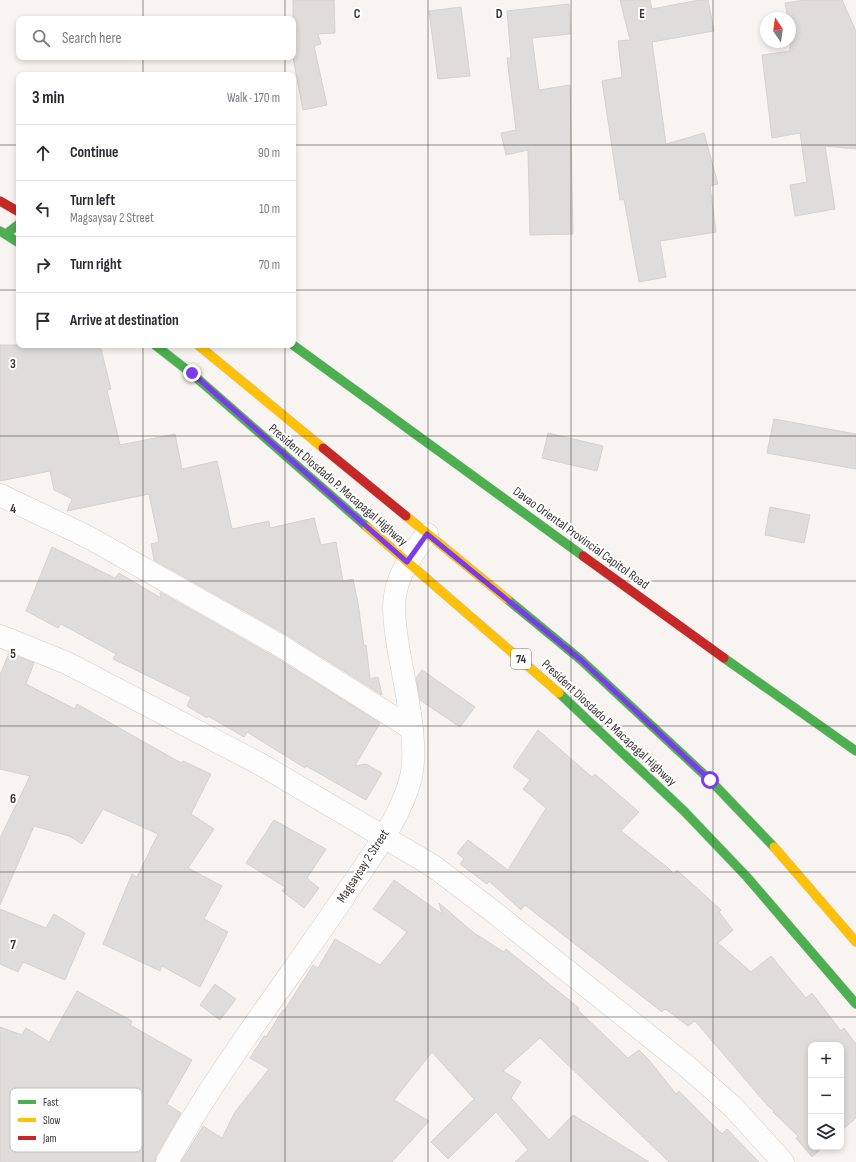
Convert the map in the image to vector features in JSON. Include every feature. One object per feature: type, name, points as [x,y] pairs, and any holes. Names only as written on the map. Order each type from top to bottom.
[{"type":"main road","points":[[0,201],[16,210]]},
{"type":"main road","points":[[16,226],[3,233],[16,241]]},
{"type":"main road","name":"Davao Oriental Provincial Capitol Road","points":[[296,347],[703,643],[856,751]]},
{"type":"main road","name":"President Diosdado P. Macapagal Highway","points":[[159,348],[192,373],[407,562],[552,686],[684,811],[748,877],[856,1004]]},
{"type":"main road","name":"President Diosdado P. Macapagal Highway","points":[[202,348],[581,660],[710,780],[785,860],[856,942]]},
{"type":"street","points":[[0,495],[88,537],[281,646],[412,729]]},
{"type":"street","name":"Magsaysay 2 Street","points":[[167,1162],[216,1079],[318,935],[384,837],[401,804],[411,777],[413,756],[412,729],[396,632],[394,604],[397,583],[407,562],[427,534]]},
{"type":"street","points":[[0,636],[67,663],[246,757],[433,866],[491,910],[683,1063],[733,1107],[775,1159]]},
{"type":"building","points":[[293,0],[334,0],[335,33],[318,34],[321,44],[314,46],[327,105],[303,110],[293,60],[296,60],[296,16],[293,16]]},
{"type":"building","points":[[620,0],[650,0],[652,9],[699,0],[708,0],[714,31],[652,42],[666,144],[704,133],[718,184],[710,186],[716,232],[660,241],[666,277],[639,282],[624,199],[620,200],[602,81],[622,77],[618,41],[630,40]]},
{"type":"building","points":[[805,0],[842,0],[856,31],[856,149],[825,146],[835,209],[795,216],[790,185],[807,182],[800,133],[772,138],[762,55],[790,51],[790,48],[796,48],[796,12],[787,12],[785,3]]},
{"type":"building","points":[[569,4],[570,34],[532,38],[539,90],[570,85],[573,234],[530,235],[528,150],[506,155],[501,133],[516,130],[507,58],[511,58],[507,11]]},
{"type":"building","points":[[461,7],[470,76],[438,79],[429,11]]},
{"type":"building","points":[[0,345],[16,345],[16,348],[101,348],[111,389],[107,390],[120,445],[175,434],[182,469],[217,461],[232,529],[269,521],[270,528],[314,518],[321,545],[336,542],[343,581],[353,579],[364,646],[366,645],[370,679],[378,677],[382,695],[287,635],[154,560],[151,544],[159,542],[149,494],[67,511],[72,499],[54,490],[50,471],[0,481]]},
{"type":"building","points":[[774,419],[856,434],[856,469],[767,453]]},
{"type":"building","points":[[548,433],[603,446],[597,471],[542,458]]},
{"type":"building","points":[[770,507],[810,515],[804,543],[765,535]]},
{"type":"building","points":[[52,547],[115,578],[119,573],[161,598],[160,592],[275,657],[380,723],[355,766],[366,764],[382,773],[366,800],[306,766],[305,768],[247,732],[244,737],[208,716],[207,718],[187,706],[191,697],[113,659],[116,654],[61,624],[58,628],[26,611]]},
{"type":"building","points":[[9,653],[34,663],[26,684],[75,709],[77,704],[181,763],[183,761],[211,774],[191,814],[214,829],[188,868],[222,886],[204,919],[228,932],[200,987],[162,966],[160,971],[103,944],[132,874],[137,877],[158,834],[103,809],[82,844],[69,836],[34,826],[0,905],[0,838],[30,776],[0,769],[0,675]]},
{"type":"building","points":[[422,670],[475,707],[460,727],[420,700],[416,678]]},
{"type":"building","points":[[538,730],[592,777],[595,774],[639,812],[621,831],[674,874],[677,870],[721,910],[719,912],[733,930],[718,943],[751,972],[771,956],[806,998],[812,993],[841,1031],[844,1028],[856,1044],[856,1118],[844,1128],[844,1042],[808,1042],[808,1150],[820,1150],[812,1157],[796,1138],[798,1136],[773,1112],[774,1111],[768,1106],[695,1021],[688,1026],[665,1009],[662,1012],[525,905],[521,910],[489,881],[487,884],[460,864],[464,859],[457,853],[468,840],[508,870],[546,808],[523,789],[530,780],[513,767]]},
{"type":"building","points":[[274,820],[326,849],[307,878],[319,888],[304,908],[282,891],[285,887],[246,863]]},
{"type":"building","points":[[394,880],[442,914],[439,903],[474,933],[504,952],[506,949],[579,1008],[578,1010],[628,1058],[639,1050],[649,1060],[676,1094],[679,1091],[722,1134],[727,1129],[759,1162],[669,1162],[540,1038],[503,1071],[521,1082],[511,1098],[549,1140],[573,1115],[649,1162],[515,1162],[528,1150],[496,1112],[448,1159],[431,1142],[474,1099],[432,1052],[394,1100],[429,1121],[392,1162],[181,1162],[203,1126],[222,1138],[235,1112],[269,1069],[250,1058],[264,1036],[266,1037],[283,1010],[284,1011],[313,965],[318,968],[335,939],[380,965],[407,932],[373,909]]},
{"type":"building","points":[[0,909],[46,928],[54,914],[85,933],[65,980],[23,962],[18,972],[0,964]]},
{"type":"building","points":[[215,984],[236,999],[220,1020],[200,1005]]},
{"type":"building","points":[[77,991],[132,1021],[130,1025],[192,1060],[167,1104],[181,1113],[156,1156],[155,1162],[0,1162],[0,1027],[22,1035],[26,1028],[49,1042]]},
{"type":"traffic: fast","points":[[6,234],[16,226]]},
{"type":"traffic: fast","points":[[0,231],[16,241]]},
{"type":"traffic: fast","points":[[296,347],[583,556]]},
{"type":"traffic: fast","points":[[159,348],[191,373],[367,527]]},
{"type":"traffic: fast","points":[[507,599],[581,660],[710,780],[774,847]]},
{"type":"traffic: fast","points":[[724,658],[856,751]]},
{"type":"traffic: fast","points":[[559,693],[684,811],[747,877],[856,1004]]},
{"type":"traffic: slow","points":[[202,348],[323,448]]},
{"type":"traffic: slow","points":[[406,516],[507,599]]},
{"type":"traffic: slow","points":[[367,527],[559,693]]},
{"type":"traffic: slow","points":[[774,847],[856,942]]},
{"type":"traffic: jam","points":[[0,201],[16,210]]},
{"type":"traffic: jam","points":[[323,448],[406,516]]},
{"type":"traffic: jam","points":[[583,556],[724,658]]},
{"type":"route","points":[[192,373],[407,562],[427,534],[581,660],[710,780]]}]
